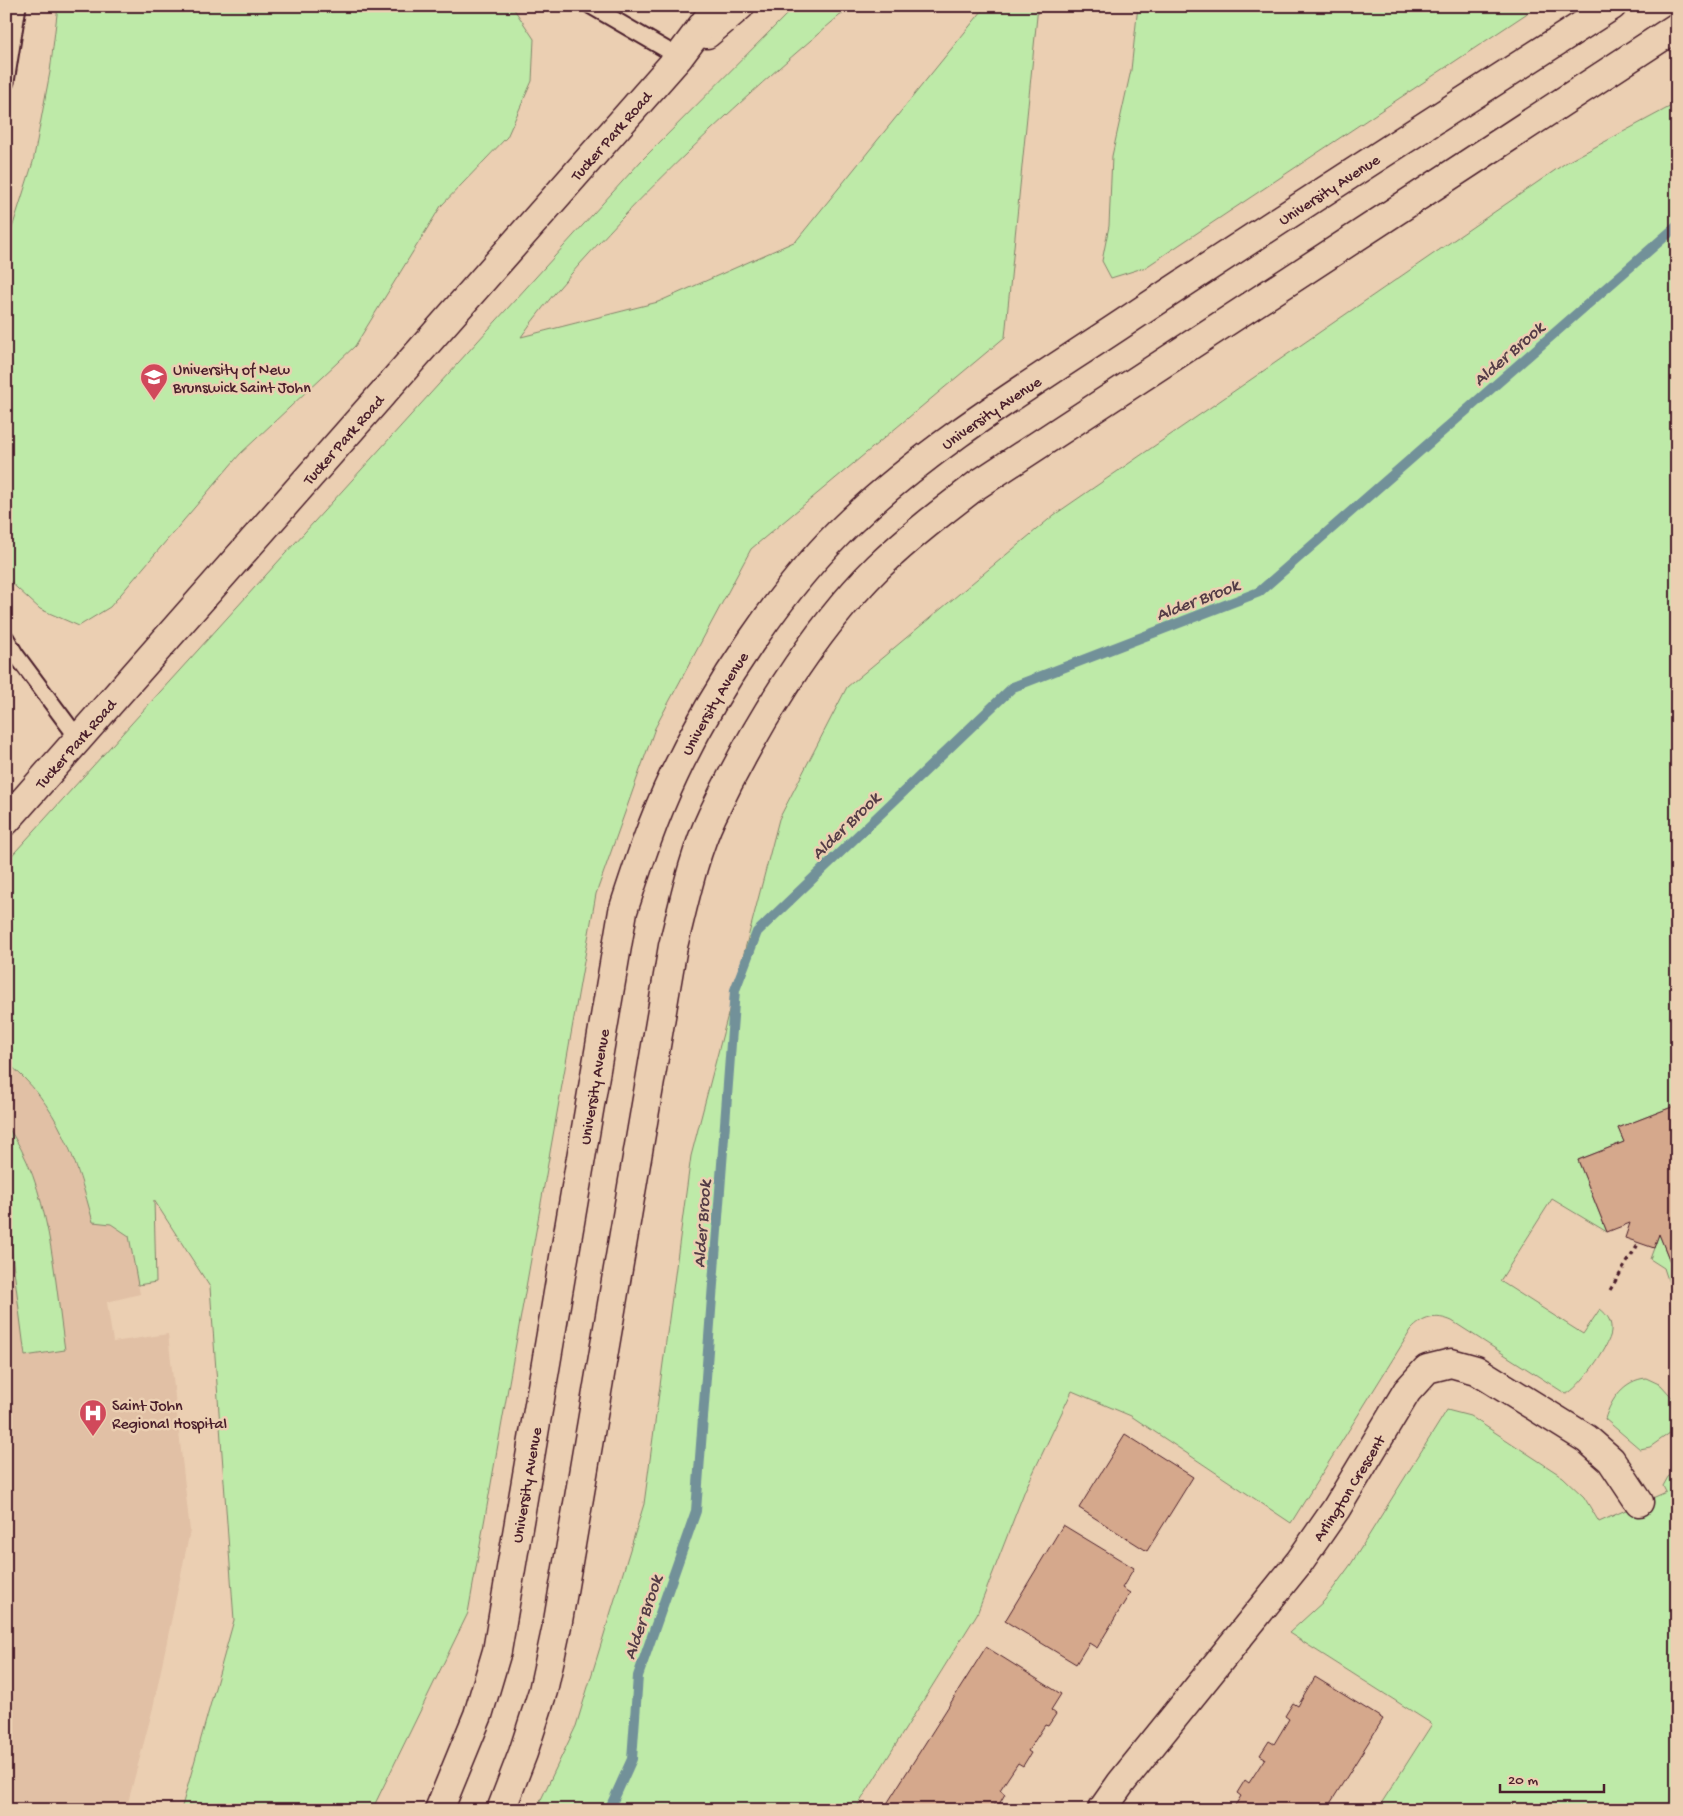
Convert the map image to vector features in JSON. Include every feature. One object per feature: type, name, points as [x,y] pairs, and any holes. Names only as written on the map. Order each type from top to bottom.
[{"type":"main road","name":"Tucker Park Road","points":[[6,821],[80,740],[679,57],[718,6]]},
{"type":"main road","name":"Tucker Park Road","points":[[679,57],[740,6]]},
{"type":"main road","name":"University Avenue","points":[[439,1810],[478,1715],[497,1651],[623,911],[644,846],[674,774],[748,646],[794,584],[850,522],[911,469],[972,424],[1232,250],[1612,6]]},
{"type":"main road","points":[[501,1810],[523,1753],[543,1690],[558,1621],[660,1017],[679,920],[688,886],[712,817],[784,685],[833,619],[877,568],[921,528],[977,485],[1677,27]]},
{"type":"main road","name":"Arlington Crescent","points":[[1102,1810],[1121,1783],[1300,1561],[1336,1509],[1407,1391],[1427,1369],[1452,1363],[1476,1370],[1587,1439],[1611,1460],[1639,1502]]},
{"type":"lane","points":[[6,82],[18,6]]},
{"type":"lane","points":[[591,6],[679,57]]},
{"type":"lane","points":[[6,638],[16,655],[80,740]]},
{"type":"path","points":[[1610,1290],[1639,1243]]},
{"type":"shaded area","name":"Saint John Regional Hospital","points":[[6,1062],[33,1087],[49,1108],[62,1131],[84,1190],[111,1224],[129,1236],[140,1294],[107,1302],[113,1342],[168,1334],[190,1531],[153,1708],[126,1810],[6,1810]]},
{"type":"green space","name":"University of New Brunswick Saint John","points":[[58,6],[512,6],[534,39],[532,81],[507,137],[441,206],[355,346],[240,454],[110,607],[79,626],[40,609],[6,578],[6,247],[33,162],[50,72]]},
{"type":"green space","points":[[795,6],[851,6],[734,109],[649,190],[570,276],[521,337],[658,302],[796,241],[986,6],[1038,6],[1005,337],[751,549],[655,728],[596,894],[468,1613],[372,1810],[181,1810],[234,1620],[210,1287],[154,1200],[156,1282],[138,1285],[129,1236],[111,1224],[93,1222],[80,1177],[63,1135],[52,1114],[24,1078],[6,1062],[6,862],[641,161]]},
{"type":"green space","points":[[1138,6],[1538,6],[1146,267],[1111,278],[1102,261],[1109,226],[1112,156],[1131,70]]},
{"type":"green space","points":[[1677,103],[1677,1105],[1618,1128],[1624,1142],[1578,1160],[1607,1232],[1552,1199],[1500,1281],[1583,1334],[1600,1309],[1609,1319],[1611,1332],[1599,1357],[1578,1385],[1566,1394],[1452,1321],[1435,1317],[1420,1322],[1411,1330],[1291,1523],[1131,1416],[1072,1391],[1025,1490],[977,1614],[855,1810],[536,1810],[576,1726],[644,1504],[691,1156],[779,819],[847,687],[1054,515],[1567,162]]},
{"type":"green space","points":[[6,1125],[21,1149],[33,1175],[42,1204],[53,1263],[65,1350],[25,1356],[6,1208]]},
{"type":"green space","points":[[1659,1234],[1677,1279],[1677,1307],[1664,1268],[1650,1259]]},
{"type":"green space","points":[[1646,1378],[1661,1385],[1677,1403],[1677,1428],[1650,1447],[1640,1449],[1605,1419],[1611,1404],[1625,1387],[1631,1382]]},
{"type":"green space","points":[[1447,1410],[1470,1416],[1563,1477],[1584,1497],[1599,1522],[1666,1492],[1663,1486],[1668,1477],[1677,1471],[1677,1810],[1377,1810],[1432,1724],[1289,1633],[1324,1601],[1351,1564]]},
{"type":"building","points":[[1677,1105],[1677,1279],[1659,1234],[1654,1248],[1625,1238],[1630,1223],[1607,1232],[1578,1160],[1624,1142],[1618,1128]]},
{"type":"building","points":[[1125,1434],[1193,1477],[1147,1551],[1079,1508]]},
{"type":"building","points":[[1063,1525],[1134,1568],[1122,1588],[1130,1593],[1097,1648],[1089,1643],[1076,1664],[1005,1621]]},
{"type":"building","points":[[986,1647],[1061,1694],[1051,1710],[1056,1714],[1048,1726],[1045,1725],[1028,1751],[1031,1753],[1023,1766],[1018,1763],[1000,1790],[1005,1794],[998,1806],[995,1804],[991,1810],[883,1810]]},
{"type":"building","points":[[1315,1677],[1383,1719],[1326,1810],[1232,1810],[1241,1796],[1237,1793],[1245,1780],[1249,1783],[1265,1758],[1260,1755],[1269,1741],[1274,1744],[1289,1719],[1285,1716],[1293,1703],[1298,1706]]},
{"type":"waterway","name":"Alder Brook","points":[[609,1810],[632,1759],[638,1676],[696,1511],[735,990],[757,932],[1013,687],[1259,592],[1677,226]]},
{"type":"place","name":"University of New Brunswick Saint John","points":[[154,401]]},
{"type":"place","name":"Saint John Regional Hospital","points":[[93,1437]]}]
